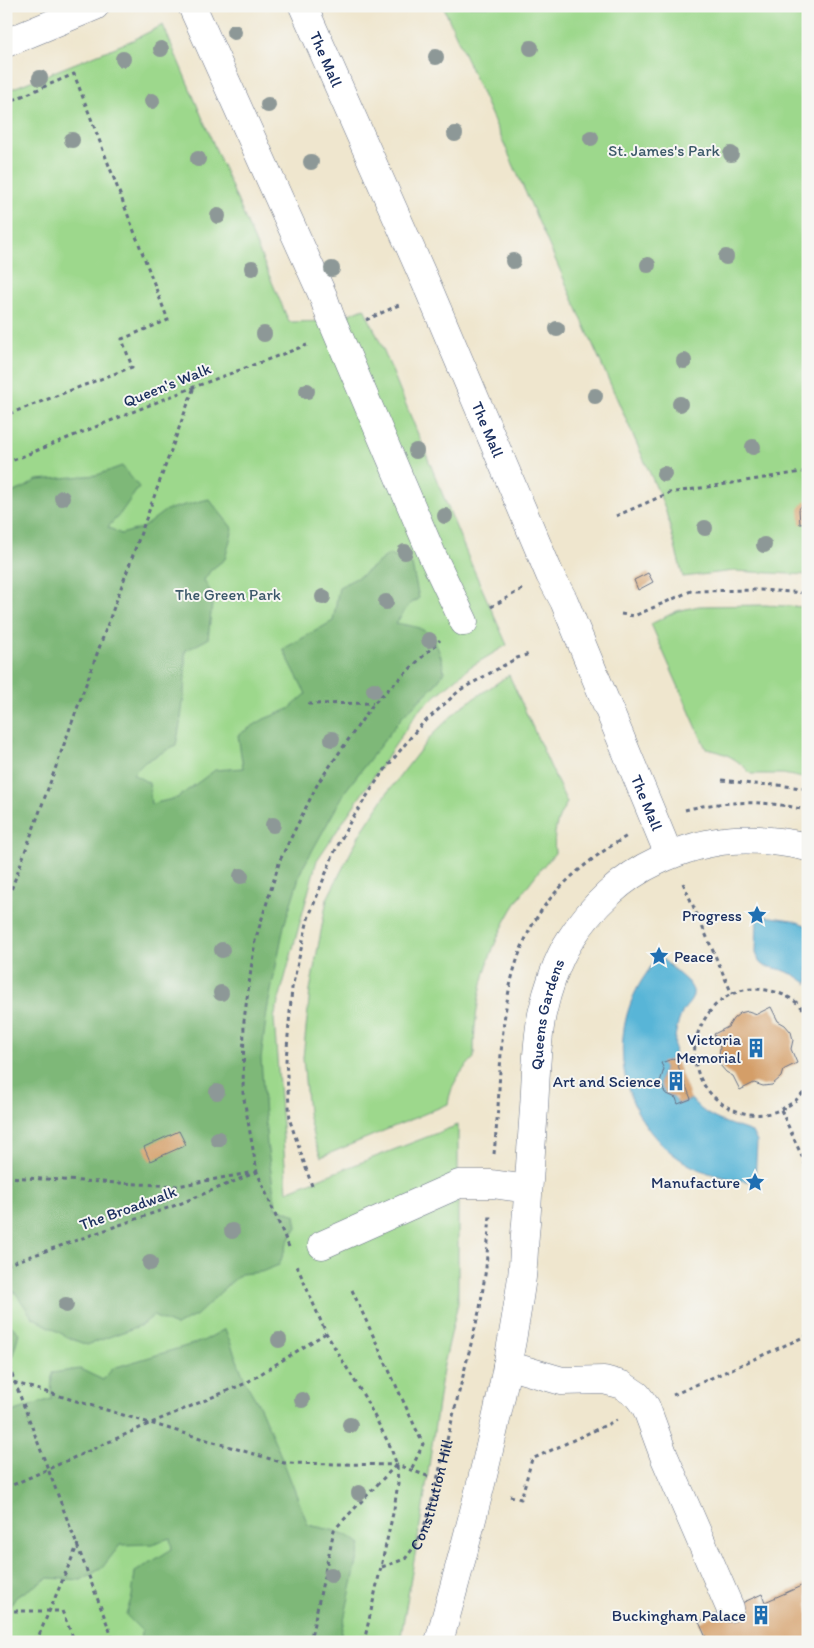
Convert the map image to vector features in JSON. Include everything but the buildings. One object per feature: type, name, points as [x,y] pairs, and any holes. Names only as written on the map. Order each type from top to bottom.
[{"type":"street","points":[[6,43],[95,6]]},
{"type":"street","points":[[192,6],[323,296],[433,557],[455,628]]},
{"type":"street","name":"The Mall","points":[[303,6],[429,290],[550,575],[564,601],[576,634],[669,855]]},
{"type":"street","name":"Queens Gardens","points":[[507,1365],[522,1276],[542,1015],[554,976],[569,941],[591,912],[637,870],[669,855],[702,844],[745,838],[783,841],[808,847]]},
{"type":"street","points":[[322,1245],[459,1184],[492,1184],[528,1189]]},
{"type":"street","points":[[439,1642],[488,1456],[507,1365],[562,1381],[604,1380],[622,1385],[637,1395],[646,1407],[664,1456],[730,1608]]},
{"type":"path","points":[[6,103],[74,74],[168,320],[122,339],[132,367],[6,415]]},
{"type":"path","points":[[364,321],[429,290]]},
{"type":"path","name":"Queen's Walk","points":[[6,463],[194,387],[338,334]]},
{"type":"path","points":[[6,904],[194,387]]},
{"type":"path","points":[[616,516],[669,493],[808,471]]},
{"type":"path","points":[[621,614],[634,616],[691,591],[760,590],[808,593]]},
{"type":"path","points":[[292,1254],[257,1172],[243,1093],[244,1020],[255,941],[280,860],[318,782],[374,703],[424,653],[455,628]]},
{"type":"path","points":[[312,1186],[290,1121],[286,1060],[294,980],[308,919],[333,855],[350,822],[380,776],[418,728],[460,690],[517,658],[529,654]]},
{"type":"path","points":[[308,704],[374,703]]},
{"type":"path","points":[[722,780],[808,789]]},
{"type":"path","points":[[655,819],[695,807],[728,803],[774,804],[808,811]]},
{"type":"path","points":[[669,855],[692,902],[732,994]]},
{"type":"path","points":[[808,1015],[789,997],[771,990],[750,989],[732,994],[715,1005],[703,1020],[695,1038],[694,1058],[699,1077],[709,1094],[725,1106],[743,1114],[762,1115],[781,1110],[798,1099],[808,1088]]},
{"type":"path","points":[[781,1110],[808,1170]]},
{"type":"path","points":[[6,1177],[177,1186],[257,1172]]},
{"type":"path","name":"The Broadwalk","points":[[6,1265],[179,1204],[257,1172]]},
{"type":"path","points":[[296,1263],[326,1333],[390,1446],[397,1465],[398,1482],[382,1567],[364,1642]]},
{"type":"path","points":[[352,1290],[423,1444],[412,1470]]},
{"type":"path","points":[[6,1488],[246,1383],[326,1333]]},
{"type":"path","points":[[666,1398],[808,1335]]},
{"type":"path","name":"Constitution Hill","points":[[382,1567],[405,1559],[417,1543],[428,1516],[468,1357]]},
{"type":"path","points":[[6,1359],[78,1543],[114,1642]]},
{"type":"path","points":[[6,1380],[284,1464],[397,1465],[430,1477]]},
{"type":"path","points":[[508,1495],[521,1499],[532,1459],[618,1420]]},
{"type":"path","points":[[310,1642],[334,1530],[397,1465]]},
{"type":"path","points":[[36,1642],[78,1543]]},
{"type":"path","points":[[6,1611],[62,1611],[74,1642]]},
{"type":"path","points":[[6,1634],[8,1642]]},
{"type":"green space","name":"St. James's Park","points":[[443,6],[808,6],[808,575],[734,571],[683,577],[665,508],[660,496]]},
{"type":"green space","name":"The Green Park","points":[[163,25],[289,322],[332,321],[364,308],[382,346],[469,559],[507,645],[470,667],[419,710],[317,860],[274,1018],[287,1191],[458,1125],[458,1303],[443,1369],[422,1514],[400,1642],[6,1642],[6,91],[133,40]]},
{"type":"green space","points":[[122,466],[139,487],[120,514],[108,527],[121,534],[142,528],[166,510],[209,499],[233,529],[225,559],[211,570],[204,580],[213,596],[208,639],[185,651],[184,698],[176,745],[145,762],[133,774],[149,783],[151,804],[177,798],[215,770],[243,768],[238,735],[264,719],[289,709],[306,694],[283,649],[333,621],[339,587],[362,575],[389,554],[412,565],[419,598],[409,605],[396,623],[428,633],[438,649],[444,672],[435,685],[403,716],[346,790],[301,871],[284,926],[267,1011],[261,1059],[267,1144],[276,1207],[295,1215],[297,1227],[289,1239],[279,1265],[261,1272],[241,1274],[197,1315],[176,1326],[153,1316],[142,1325],[87,1345],[69,1338],[32,1317],[15,1292],[6,1292],[6,495],[24,488],[37,480],[97,475]]},
{"type":"green space","points":[[765,605],[808,607],[808,779],[783,774],[751,774],[731,757],[706,749],[651,624],[677,611],[699,606]]},
{"type":"green space","points":[[509,675],[567,803],[556,827],[554,839],[555,853],[519,898],[493,947],[478,1000],[474,1058],[457,1079],[451,1090],[448,1104],[321,1157],[314,1140],[308,1113],[303,1058],[310,990],[327,899],[360,834],[387,793],[431,736],[461,707]]},
{"type":"green space","points":[[6,1321],[19,1333],[9,1369],[6,1371]]},
{"type":"green space","points":[[225,1329],[246,1383],[260,1407],[284,1463],[308,1525],[342,1533],[361,1544],[339,1642],[141,1642],[142,1631],[126,1615],[132,1596],[135,1572],[172,1549],[170,1538],[152,1544],[120,1545],[102,1568],[81,1580],[48,1578],[16,1597],[10,1607],[6,1606],[6,1414],[51,1399],[52,1373],[80,1369],[103,1380],[113,1368],[203,1341]]},
{"type":"water","points":[[757,915],[792,920],[808,926],[808,984],[795,975],[764,966],[760,963],[756,953]]},
{"type":"water","points":[[659,956],[689,983],[693,993],[692,999],[683,1011],[677,1028],[674,1046],[675,1058],[662,1063],[664,1069],[660,1083],[664,1091],[678,1104],[691,1099],[711,1116],[752,1132],[757,1142],[755,1182],[712,1174],[682,1161],[654,1137],[640,1116],[630,1094],[624,1070],[622,1045],[626,1020],[633,996]]},
{"type":"place","name":"Progress","points":[[757,915]]},
{"type":"place","name":"Peace","points":[[659,956]]},
{"type":"place","name":"Victoria Memorial","points":[[756,1048]]},
{"type":"place","name":"Art and Science","points":[[676,1081]]},
{"type":"place","name":"Manufacture","points":[[755,1182]]},
{"type":"place","name":"Buckingham Palace","points":[[761,1615]]}]
